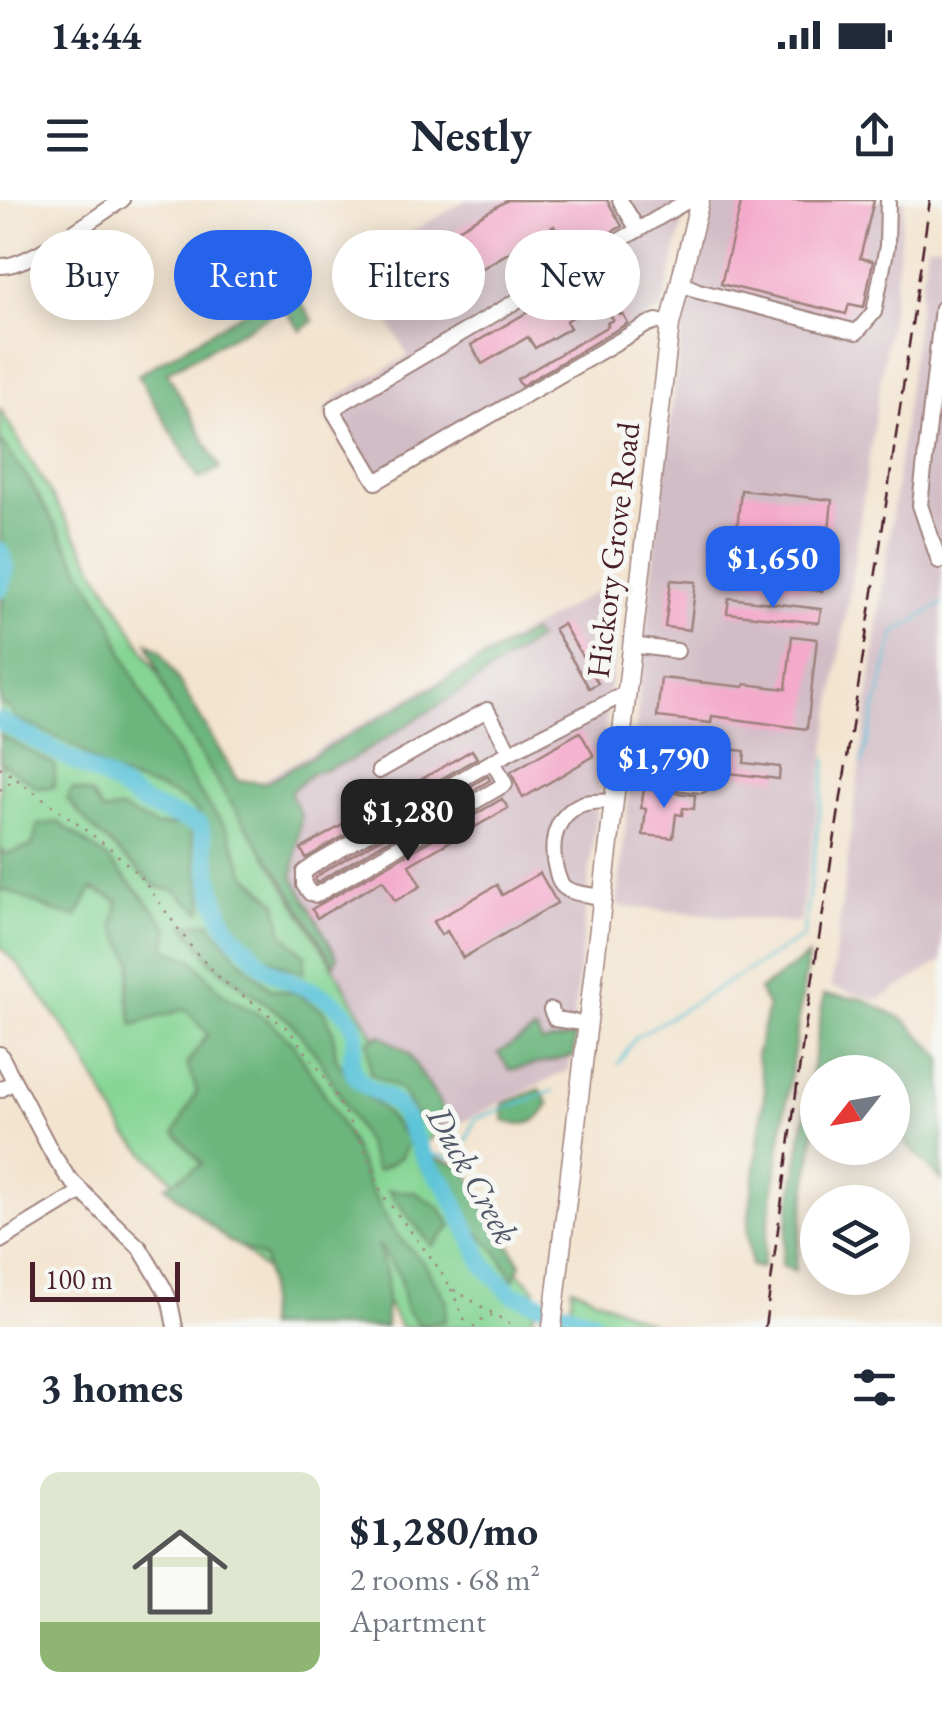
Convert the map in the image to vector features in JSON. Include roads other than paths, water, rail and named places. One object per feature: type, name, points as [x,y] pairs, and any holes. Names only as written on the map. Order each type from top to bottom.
[{"type":"main road","name":"Hickory Grove Road","points":[[552,1327],[670,325],[700,202]]},
{"type":"street","points":[[0,266],[11,267],[49,247],[122,200]]},
{"type":"street","points":[[620,200],[638,230],[687,202],[700,202]]},
{"type":"street","points":[[680,283],[857,332],[874,312],[887,246],[888,200]]},
{"type":"street","points":[[505,308],[334,408],[376,482],[648,324],[670,325]]},
{"type":"street","points":[[942,308],[920,505],[938,560],[942,558]]},
{"type":"street","points":[[632,645],[677,651]]},
{"type":"street","points":[[493,761],[505,784],[316,895],[310,894],[304,885],[304,872],[318,863],[493,761],[626,692]]},
{"type":"street","points":[[379,770],[486,710],[510,752]]},
{"type":"street","points":[[617,774],[701,784]]},
{"type":"street","points":[[602,897],[566,890],[560,883],[553,860],[554,835],[576,806],[614,801]]},
{"type":"street","points":[[552,1010],[555,1019],[588,1024]]},
{"type":"street","points":[[0,1054],[6,1086],[67,1176],[140,1248],[170,1302],[175,1327]]},
{"type":"street","points":[[0,1241],[82,1191]]},
{"type":"waterway","name":"Duck Creek","points":[[0,551],[6,569],[0,588]]},
{"type":"waterway","points":[[862,763],[895,632],[942,604]]},
{"type":"waterway","name":"Duck Creek","points":[[0,721],[109,780],[146,805],[200,825],[213,891],[228,928],[268,969],[327,998],[346,1014],[355,1030],[351,1062],[355,1075],[397,1106],[430,1166],[445,1183],[484,1265],[512,1294],[589,1320],[597,1327]]},
{"type":"waterway","points":[[618,1064],[635,1038],[803,937],[827,758]]},
{"type":"waterway","points":[[422,1152],[451,1158],[463,1150],[475,1119],[553,1091]]},
{"type":"railway","points":[[765,1327],[803,1041],[930,200]]}]
